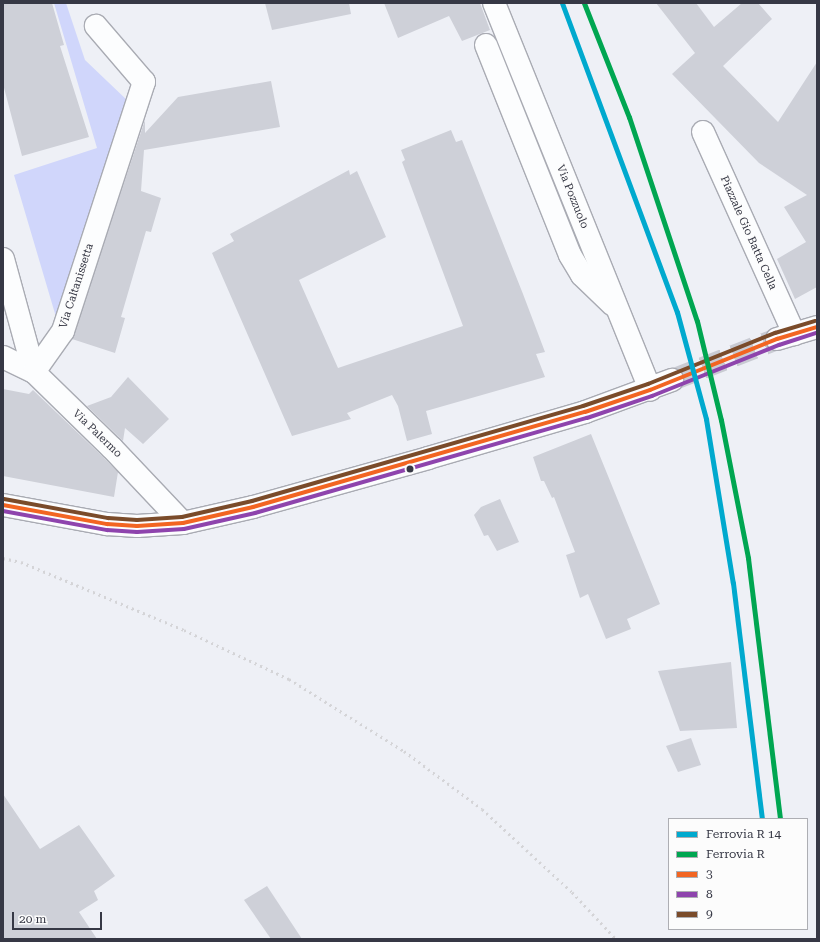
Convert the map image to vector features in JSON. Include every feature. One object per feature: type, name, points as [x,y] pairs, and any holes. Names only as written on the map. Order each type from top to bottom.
[{"type":"street","name":"Via Pozzuolo","points":[[494,3],[650,390]]},
{"type":"street","name":"Via Caltanissetta","points":[[34,372],[63,331],[144,82],[96,26]]},
{"type":"street","points":[[486,45],[570,255],[595,290],[617,308]]},
{"type":"street","name":"Piazzale Gio Batta Cella","points":[[703,132],[786,336],[817,327]]},
{"type":"street","points":[[3,259],[34,372]]},
{"type":"street","name":"Via Palermo","points":[[3,357],[34,372],[112,448],[183,523]]},
{"type":"street","points":[[3,505],[107,524],[137,526],[183,523],[253,507],[428,458],[650,390],[672,380]]},
{"type":"shaded area","points":[[54,3],[66,3],[85,60],[129,102],[56,317],[14,175],[97,148]]},
{"type":"building","points":[[3,3],[52,3],[64,45],[60,46],[89,137],[22,156],[3,84]]},
{"type":"building","points":[[265,3],[349,3],[351,14],[272,30]]},
{"type":"building","points":[[384,3],[480,3],[490,30],[462,41],[449,16],[398,38]]},
{"type":"building","points":[[656,3],[696,3],[714,27],[742,3],[758,3],[772,19],[723,66],[778,122],[817,62],[817,287],[795,299],[777,259],[806,242],[784,207],[807,195],[759,163],[672,74],[695,53]]},
{"type":"building","points":[[271,81],[280,127],[144,150],[141,191],[161,198],[151,232],[146,231],[121,317],[125,318],[115,353],[72,339],[145,120],[145,133],[178,97]]},
{"type":"building","points":[[451,130],[456,142],[462,140],[523,294],[545,352],[536,354],[545,377],[426,411],[432,434],[407,441],[398,406],[392,395],[347,413],[351,419],[292,436],[212,253],[234,241],[230,234],[349,170],[350,175],[357,171],[386,237],[299,280],[338,368],[463,326],[402,162],[405,160],[401,150]]},
{"type":"building","points":[[128,377],[169,419],[143,444],[125,428],[123,441],[87,406],[111,397]]},
{"type":"building","points":[[3,389],[29,394],[33,390],[103,457],[118,472],[114,497],[3,476]]},
{"type":"building","points":[[591,434],[660,604],[627,619],[631,629],[606,639],[588,594],[580,598],[566,555],[575,552],[554,497],[552,498],[544,481],[541,481],[533,457]]},
{"type":"building","points":[[500,499],[519,542],[497,551],[488,535],[484,536],[474,515],[481,507]]},
{"type":"building","points":[[731,662],[737,728],[680,731],[658,671]]},
{"type":"building","points":[[691,738],[701,765],[678,772],[666,746]]},
{"type":"building","points":[[3,794],[40,849],[79,825],[115,876],[94,891],[98,900],[79,912],[97,939],[3,939]]},
{"type":"building","points":[[267,886],[302,939],[271,939],[244,900]]},
{"type":"tunnel","points":[[672,380],[777,339]]},
{"type":"railway","points":[[3,558],[21,562],[184,630],[289,679],[404,751],[482,809],[572,892],[616,939]]},
{"type":"transit line","points":[[562,3],[677,312],[706,419],[733,583],[762,818]]},
{"type":"transit line","name":"9","points":[[4,499],[108,518],[137,520],[182,517],[252,501],[583,406],[648,384],[775,333],[815,321]]},
{"type":"transit line","name":"3","points":[[3,505],[107,524],[137,526],[183,523],[253,507],[585,412],[650,390],[777,339],[817,327]]},
{"type":"transit line","name":"8","points":[[3,511],[107,530],[137,532],[184,529],[255,513],[587,418],[652,396],[779,345],[817,333]]},
{"type":"rail line","name":"R","points":[[584,3],[629,117],[697,321],[721,420],[748,558],[780,818]]}]
